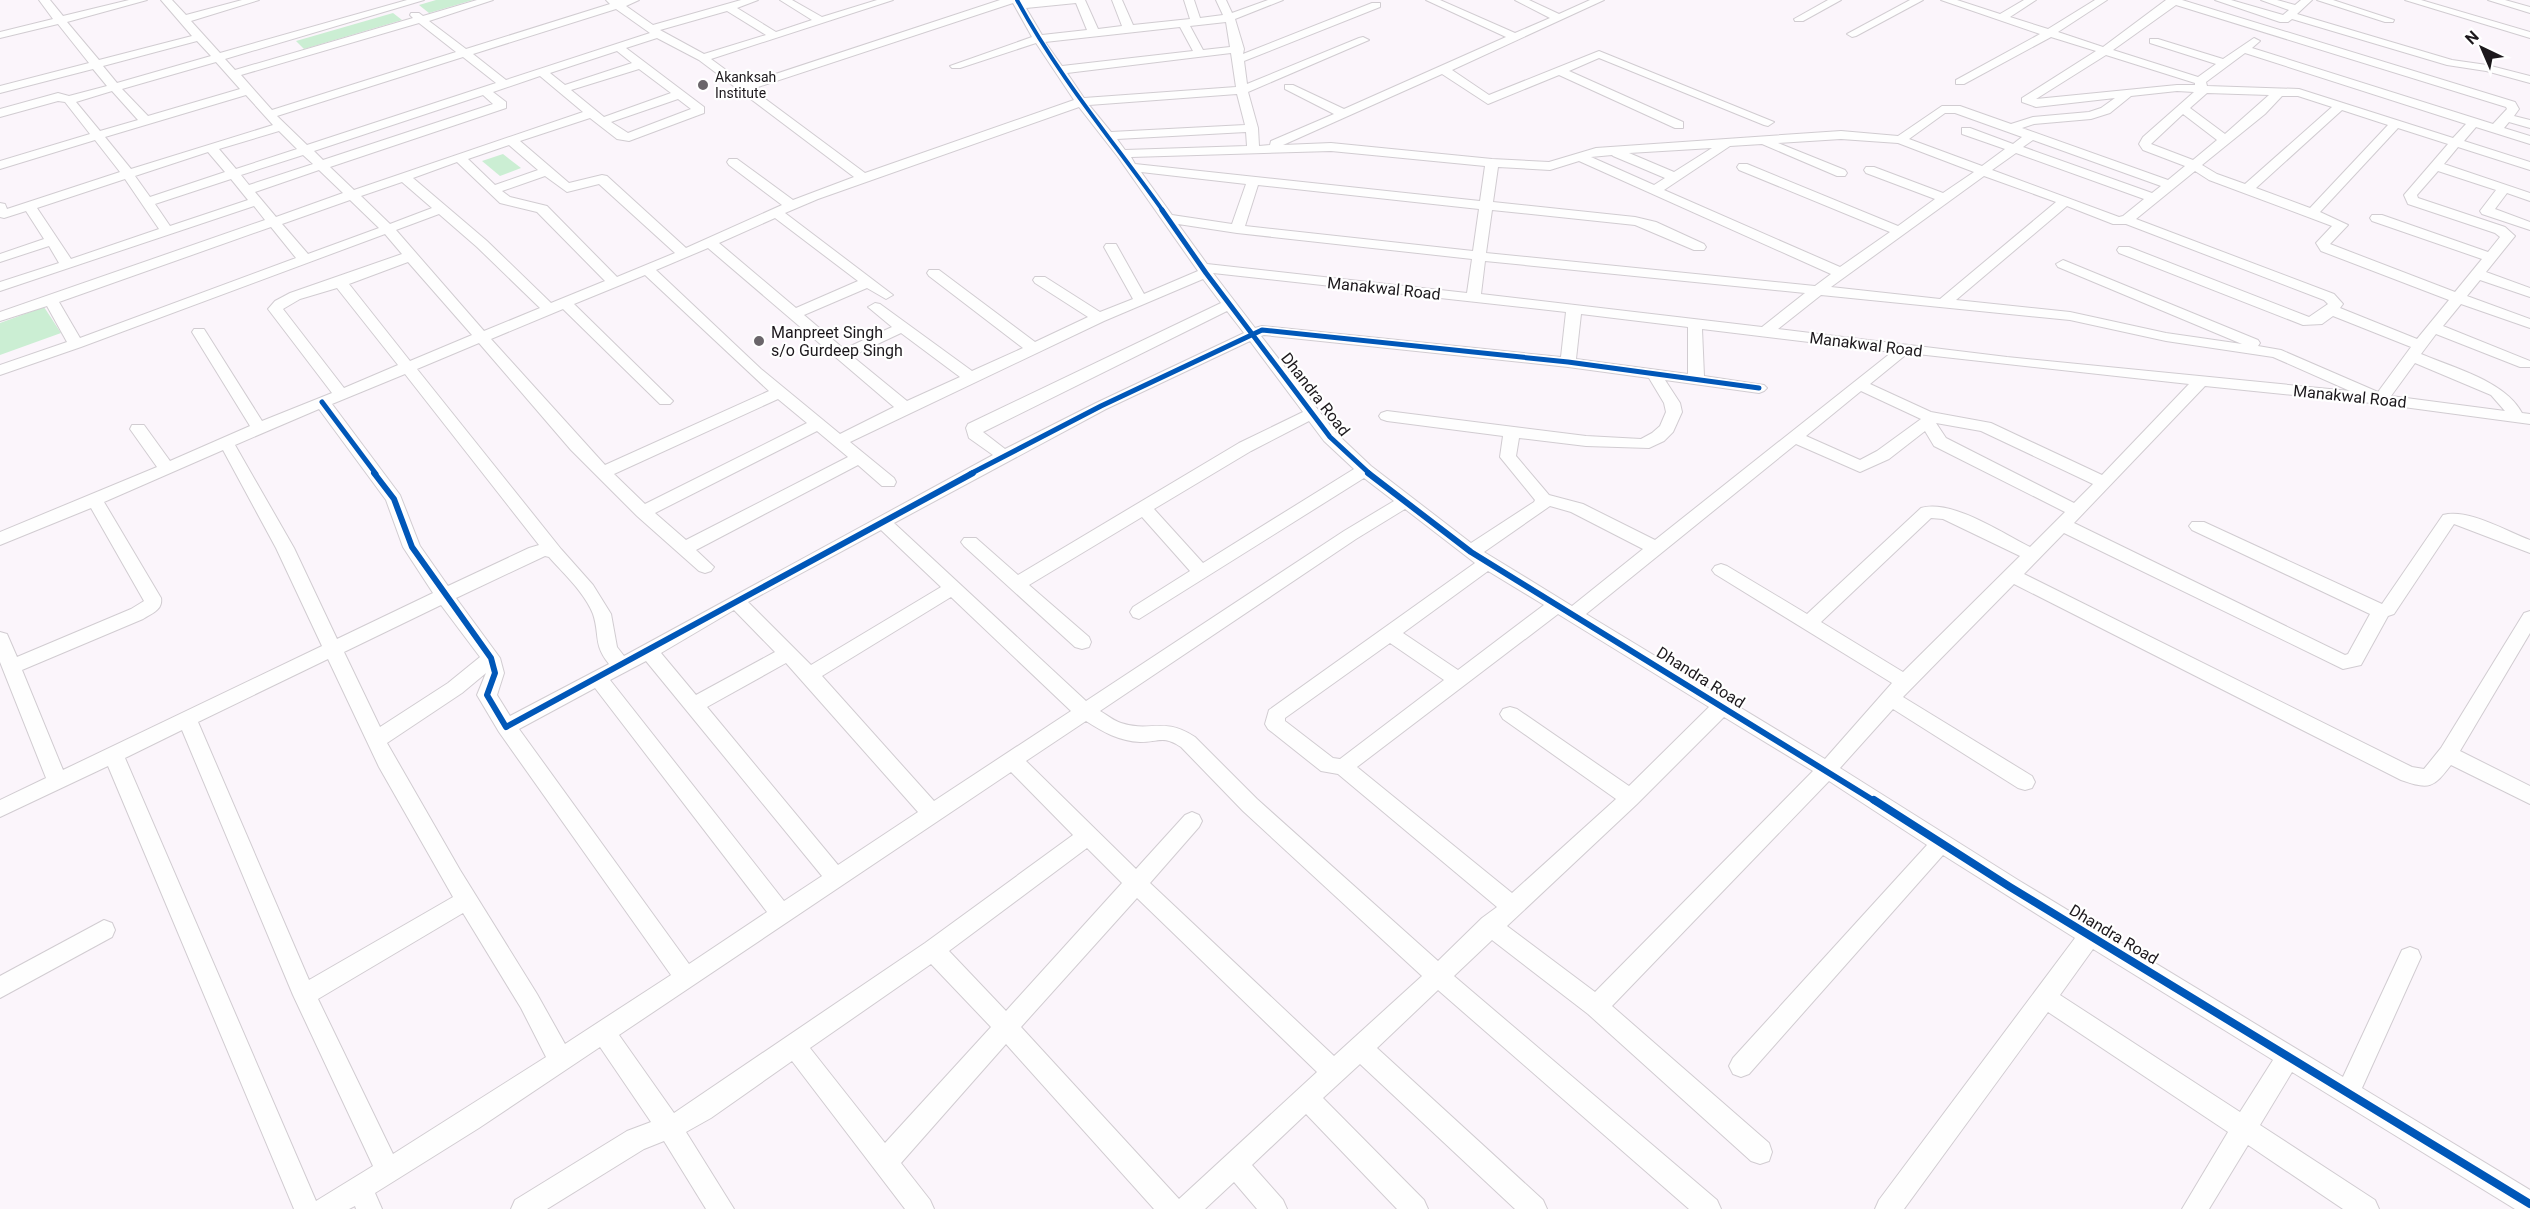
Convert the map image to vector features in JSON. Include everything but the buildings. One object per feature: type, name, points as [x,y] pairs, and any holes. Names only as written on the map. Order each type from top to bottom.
[{"type":"street","points":[[44,0],[146,121]]},
{"type":"street","points":[[0,35],[142,0]]},
{"type":"street","points":[[166,0],[281,127],[355,195],[388,229],[577,446],[643,512],[705,567]]},
{"type":"street","points":[[184,19],[253,0]]},
{"type":"street","points":[[377,0],[387,9]]},
{"type":"street","points":[[0,113],[58,97],[69,100],[116,88],[419,0]]},
{"type":"street","points":[[233,74],[488,0]]},
{"type":"street","points":[[270,114],[465,54],[614,2],[634,0]]},
{"type":"street","points":[[147,202],[306,152],[753,0]]},
{"type":"street","points":[[785,0],[820,21]]},
{"type":"street","points":[[703,58],[888,0]]},
{"type":"street","points":[[744,88],[1016,2],[1074,0]]},
{"type":"street","points":[[1080,0],[1094,33]]},
{"type":"street","points":[[1117,0],[1129,30]]},
{"type":"street","points":[[1189,0],[1196,22]]},
{"type":"street","points":[[1221,0],[1233,26],[1239,54],[1242,90],[1252,129],[1253,149]]},
{"type":"street","points":[[956,66],[1038,39],[1229,18],[1278,0]]},
{"type":"street","points":[[1431,0],[1515,37]]},
{"type":"street","points":[[1520,0],[1560,18]]},
{"type":"street","points":[[1267,148],[1596,0]]},
{"type":"street","points":[[1799,19],[1836,0]]},
{"type":"street","points":[[1852,34],[1918,0]]},
{"type":"street","points":[[1946,0],[1967,3],[2001,18],[2201,86]]},
{"type":"street","points":[[2001,18],[2031,0]]},
{"type":"street","points":[[1960,82],[2048,34],[2102,0]]},
{"type":"street","points":[[2220,0],[2290,15],[2451,63],[2528,77]]},
{"type":"street","points":[[2266,0],[2290,15]]},
{"type":"street","points":[[2307,0],[2225,63],[2201,86],[2183,109],[2145,144],[2152,150],[2193,165],[2213,177],[2341,225],[2323,243],[2326,248],[2530,324]]},
{"type":"street","points":[[2322,0],[2389,20]]},
{"type":"street","points":[[2410,0],[2530,35]]},
{"type":"street","points":[[2493,0],[2530,10]]},
{"type":"street","points":[[2496,129],[2512,109],[2511,105],[2172,1],[2103,51],[2026,100],[2036,103],[2201,86],[2305,94],[2530,166]]},
{"type":"street","points":[[614,2],[654,32],[703,58],[863,178]]},
{"type":"street","name":"Dhandra Road","points":[[1016,2],[1081,102],[1204,271],[1330,437],[1365,470],[1471,552],[1827,770],[2010,887],[2530,1204]]},
{"type":"street","points":[[1061,70],[1200,54],[1239,54],[1376,4]]},
{"type":"street","points":[[401,5],[504,84]]},
{"type":"street","points":[[728,7],[774,34]]},
{"type":"street","points":[[1183,23],[1200,54]]},
{"type":"street","points":[[0,90],[200,37]]},
{"type":"street","points":[[279,40],[296,56]]},
{"type":"street","points":[[0,539],[259,428],[863,178],[1081,102],[1242,90],[1363,40]]},
{"type":"street","points":[[2154,40],[2225,63]]},
{"type":"street","points":[[542,72],[621,136],[629,137],[700,110],[618,47]]},
{"type":"street","points":[[2245,48],[2530,140]]},
{"type":"street","points":[[1443,69],[1488,100],[1599,54],[1768,122]]},
{"type":"street","points":[[563,89],[642,64]]},
{"type":"street","points":[[1558,70],[1678,125]]},
{"type":"street","points":[[1126,161],[1267,148],[1332,147],[1492,163],[1550,166],[1578,156],[1613,151],[1857,135],[1900,140],[2118,221],[2127,219],[2311,70]]},
{"type":"street","points":[[1289,87],[1342,113]]},
{"type":"street","points":[[2045,87],[2072,99]]},
{"type":"street","points":[[0,165],[248,91]]},
{"type":"street","points":[[247,190],[501,105],[485,91]]},
{"type":"street","points":[[2012,129],[2031,120],[2094,115],[2111,107],[2128,93]]},
{"type":"street","points":[[603,121],[681,94]]},
{"type":"street","points":[[69,100],[128,174],[167,231]]},
{"type":"street","points":[[2246,190],[2341,105]]},
{"type":"street","points":[[1900,140],[1942,110],[1950,108],[2170,185]]},
{"type":"street","points":[[2183,109],[2224,140]]},
{"type":"street","points":[[0,317],[592,113]]},
{"type":"street","points":[[2505,117],[2530,124]]},
{"type":"street","points":[[2063,264],[2381,399],[2416,351],[2508,236],[2507,233],[2410,198],[2410,195],[2474,122]]},
{"type":"street","points":[[2312,213],[2396,123]]},
{"type":"street","points":[[1,212],[29,206],[281,127]]},
{"type":"street","points":[[1107,136],[1252,129]]},
{"type":"street","points":[[1966,130],[2153,198]]},
{"type":"street","points":[[1767,331],[1841,273],[2031,136]]},
{"type":"street","points":[[511,140],[567,188],[602,179],[684,254]]},
{"type":"street","points":[[1762,141],[1841,173]]},
{"type":"street","points":[[1653,191],[1726,144]]},
{"type":"street","points":[[212,147],[305,260]]},
{"type":"street","points":[[1613,151],[1675,177]]},
{"type":"street","points":[[1578,156],[1841,273]]},
{"type":"street","points":[[459,157],[505,200],[542,209],[614,282]]},
{"type":"street","points":[[1126,161],[1253,182],[1635,220],[1699,247]]},
{"type":"street","points":[[733,162],[792,206]]},
{"type":"street","points":[[1473,298],[1492,163]]},
{"type":"street","points":[[2436,166],[2530,196]]},
{"type":"street","points":[[1743,167],[1899,231]]},
{"type":"street","points":[[1870,170],[1944,198]]},
{"type":"street","points":[[493,190],[547,171]]},
{"type":"street","points":[[404,177],[482,244],[549,309]]},
{"type":"street","points":[[1237,229],[1253,182]]},
{"type":"street","points":[[2478,223],[2504,188]]},
{"type":"street","points":[[0,287],[257,201]]},
{"type":"street","points":[[1945,302],[2065,201]]},
{"type":"street","points":[[29,206],[68,264]]},
{"type":"street","points":[[0,370],[441,209]]},
{"type":"street","points":[[2487,211],[2530,226]]},
{"type":"street","points":[[776,213],[886,295]]},
{"type":"street","points":[[1167,218],[1237,229],[1478,256],[2070,316],[2166,337],[2276,353]]},
{"type":"street","points":[[2377,218],[2491,258]]},
{"type":"street","points":[[2124,250],[2289,298],[2334,301],[2336,304],[2313,322],[2289,298],[2127,219]]},
{"type":"street","points":[[0,258],[52,241]]},
{"type":"street","points":[[709,242],[905,408]]},
{"type":"street","points":[[1111,247],[1140,299]]},
{"type":"street","points":[[341,394],[276,309],[280,303],[410,256]]},
{"type":"street","points":[[647,269],[756,372],[888,482]]},
{"type":"street","points":[[838,441],[970,377],[1204,271]]},
{"type":"street","name":"Manakwal Road","points":[[1204,271],[1574,309],[1904,349],[2200,382],[2381,399],[2524,418]]},
{"type":"street","points":[[934,273],[1034,349]]},
{"type":"street","points":[[2478,274],[2530,293]]},
{"type":"street","points":[[1040,280],[1099,318]]},
{"type":"street","points":[[340,282],[555,553],[596,601],[602,614],[606,644],[622,666]]},
{"type":"street","points":[[794,315],[868,282]]},
{"type":"street","points":[[51,300],[76,344]]},
{"type":"street","points":[[564,303],[666,401]]},
{"type":"street","points":[[1004,456],[975,434],[974,428],[1230,304]]},
{"type":"street","points":[[875,307],[970,377]]},
{"type":"street","points":[[1568,362],[1574,309]]},
{"type":"street","points":[[2331,310],[2496,392],[2524,418]]},
{"type":"street","points":[[2144,332],[2175,311]]},
{"type":"street","points":[[1695,323],[1696,380]]},
{"type":"street","points":[[842,355],[903,327]]},
{"type":"street","points":[[2434,328],[2525,364]]},
{"type":"street","points":[[506,727],[622,666],[736,601],[1004,456],[1252,333],[1270,329],[1568,362],[1759,388]]},
{"type":"street","points":[[199,332],[259,428]]},
{"type":"street","points":[[1343,767],[1457,679],[1656,548],[1904,349]]},
{"type":"street","points":[[1387,416],[1512,432],[1622,444],[1643,444],[1652,442],[1667,428],[1674,412],[1672,402],[1654,374]]},
{"type":"street","points":[[1596,1007],[1827,770],[1905,682],[2063,525],[2200,382]]},
{"type":"street","points":[[1860,385],[1930,421],[1969,422],[1985,427],[2104,483]]},
{"type":"street","points":[[604,472],[780,392]]},
{"type":"street","points":[[322,402],[394,499],[412,547],[491,658],[495,668],[488,698],[506,727],[686,978]]},
{"type":"street","points":[[1017,584],[1245,447],[1312,413]]},
{"type":"street","points":[[1793,436],[1860,467],[1883,455],[1930,421]]},
{"type":"street","points":[[1930,421],[1940,442],[2076,511]]},
{"type":"street","points":[[643,512],[818,424]]},
{"type":"street","points":[[138,429],[167,468]]},
{"type":"street","points":[[1512,432],[1508,457],[1543,499],[1577,508],[1656,548]]},
{"type":"street","points":[[226,442],[285,548],[386,761],[467,900],[530,1001],[561,1061]]},
{"type":"street","points":[[683,549],[859,458]]},
{"type":"street","points":[[1139,612],[1365,470]]},
{"type":"street","points":[[1471,552],[1539,508],[1543,499]]},
{"type":"street","points":[[11,667],[137,614],[153,604],[152,598],[94,500]]},
{"type":"street","points":[[326,1209],[365,1199],[388,1172],[604,1033],[837,879],[1011,759],[1341,541],[1406,501]]},
{"type":"street","points":[[1143,507],[1200,572]]},
{"type":"street","points":[[1808,623],[1927,512],[1946,513],[2032,555]]},
{"type":"street","points":[[2198,526],[2381,611],[2388,609],[2449,519],[2464,520],[2530,548]]},
{"type":"street","points":[[882,521],[1084,711],[1105,725],[1126,733],[1169,732],[1182,737],[1250,805],[1438,976],[1708,1209]]},
{"type":"street","points":[[2063,525],[2343,662],[2354,660],[2381,611]]},
{"type":"street","points":[[969,542],[1082,642]]},
{"type":"street","points":[[0,809],[535,552],[545,550],[555,553]]},
{"type":"street","points":[[1488,562],[1274,718],[1277,726],[1328,765],[1343,767],[1511,905]]},
{"type":"street","points":[[1721,570],[1905,682]]},
{"type":"street","points":[[2012,575],[2408,774],[2428,778],[2448,754],[2530,618]]},
{"type":"street","points":[[809,675],[952,588]]},
{"type":"street","points":[[736,601],[809,675],[932,813]]},
{"type":"street","points":[[1389,633],[1457,679]]},
{"type":"street","points":[[0,639],[57,781]]},
{"type":"street","points":[[649,651],[837,879]]},
{"type":"street","points":[[693,706],[788,654]]},
{"type":"street","points":[[376,740],[464,681],[491,658]]},
{"type":"street","points":[[598,679],[782,915]]},
{"type":"street","points":[[464,681],[491,684]]},
{"type":"street","points":[[1892,699],[2025,782]]},
{"type":"street","points":[[1186,1209],[1438,976],[1511,905],[1630,798],[1724,706]]},
{"type":"street","points":[[1510,714],[1630,798]]},
{"type":"street","points":[[187,718],[304,995],[388,1172]]},
{"type":"street","points":[[113,754],[307,1209]]},
{"type":"street","points":[[2448,754],[2530,795]]},
{"type":"street","points":[[1011,759],[1086,837],[1137,882],[1334,1072]]},
{"type":"street","points":[[885,1162],[1192,821]]},
{"type":"street","points":[[524,1209],[636,1140],[669,1127],[702,1110],[933,950],[1086,837]]},
{"type":"street","points":[[1741,1066],[1942,842]]},
{"type":"street","points":[[304,995],[467,900]]},
{"type":"street","points":[[1490,925],[1596,1007],[1760,1152]]},
{"type":"street","points":[[0,988],[104,930]]},
{"type":"street","points":[[1888,1209],[2091,935]]},
{"type":"street","points":[[933,950],[1171,1209]]},
{"type":"street","points":[[2348,1093],[2410,957]]},
{"type":"street","points":[[2046,998],[2366,1209]]},
{"type":"street","points":[[604,1033],[669,1127],[717,1207]]},
{"type":"street","points":[[795,1047],[885,1162],[911,1206]]},
{"type":"street","points":[[1360,1048],[1534,1209]]},
{"type":"street","points":[[2195,1209],[2288,1057]]},
{"type":"street","points":[[1306,1098],[1415,1209]]},
{"type":"street","points":[[1235,1164],[1274,1209]]},
{"type":"green space","points":[[436,0],[473,0],[429,13],[419,5]]},
{"type":"green space","points":[[393,13],[402,20],[304,49],[296,41]]},
{"type":"green space","points":[[503,154],[521,168],[500,176],[482,161]]},
{"type":"green space","points":[[44,307],[61,333],[0,355],[0,323]]},
{"type":"cycle path","points":[[1017,0],[1038,39],[1081,102],[1122,154],[1206,273],[1330,437],[1365,470],[1471,552],[1827,770],[2010,887],[2530,1204]]},
{"type":"cycle path","points":[[322,402],[394,499],[412,547],[491,658],[495,673],[487,695],[506,727],[1004,456],[1101,406],[1262,330],[1568,362],[1759,388]]},
{"type":"place","name":"Akanksah Institute","points":[[703,85]]},
{"type":"place","name":"Manpreet Singh s/o Gurdeep Singh","points":[[759,341]]}]
